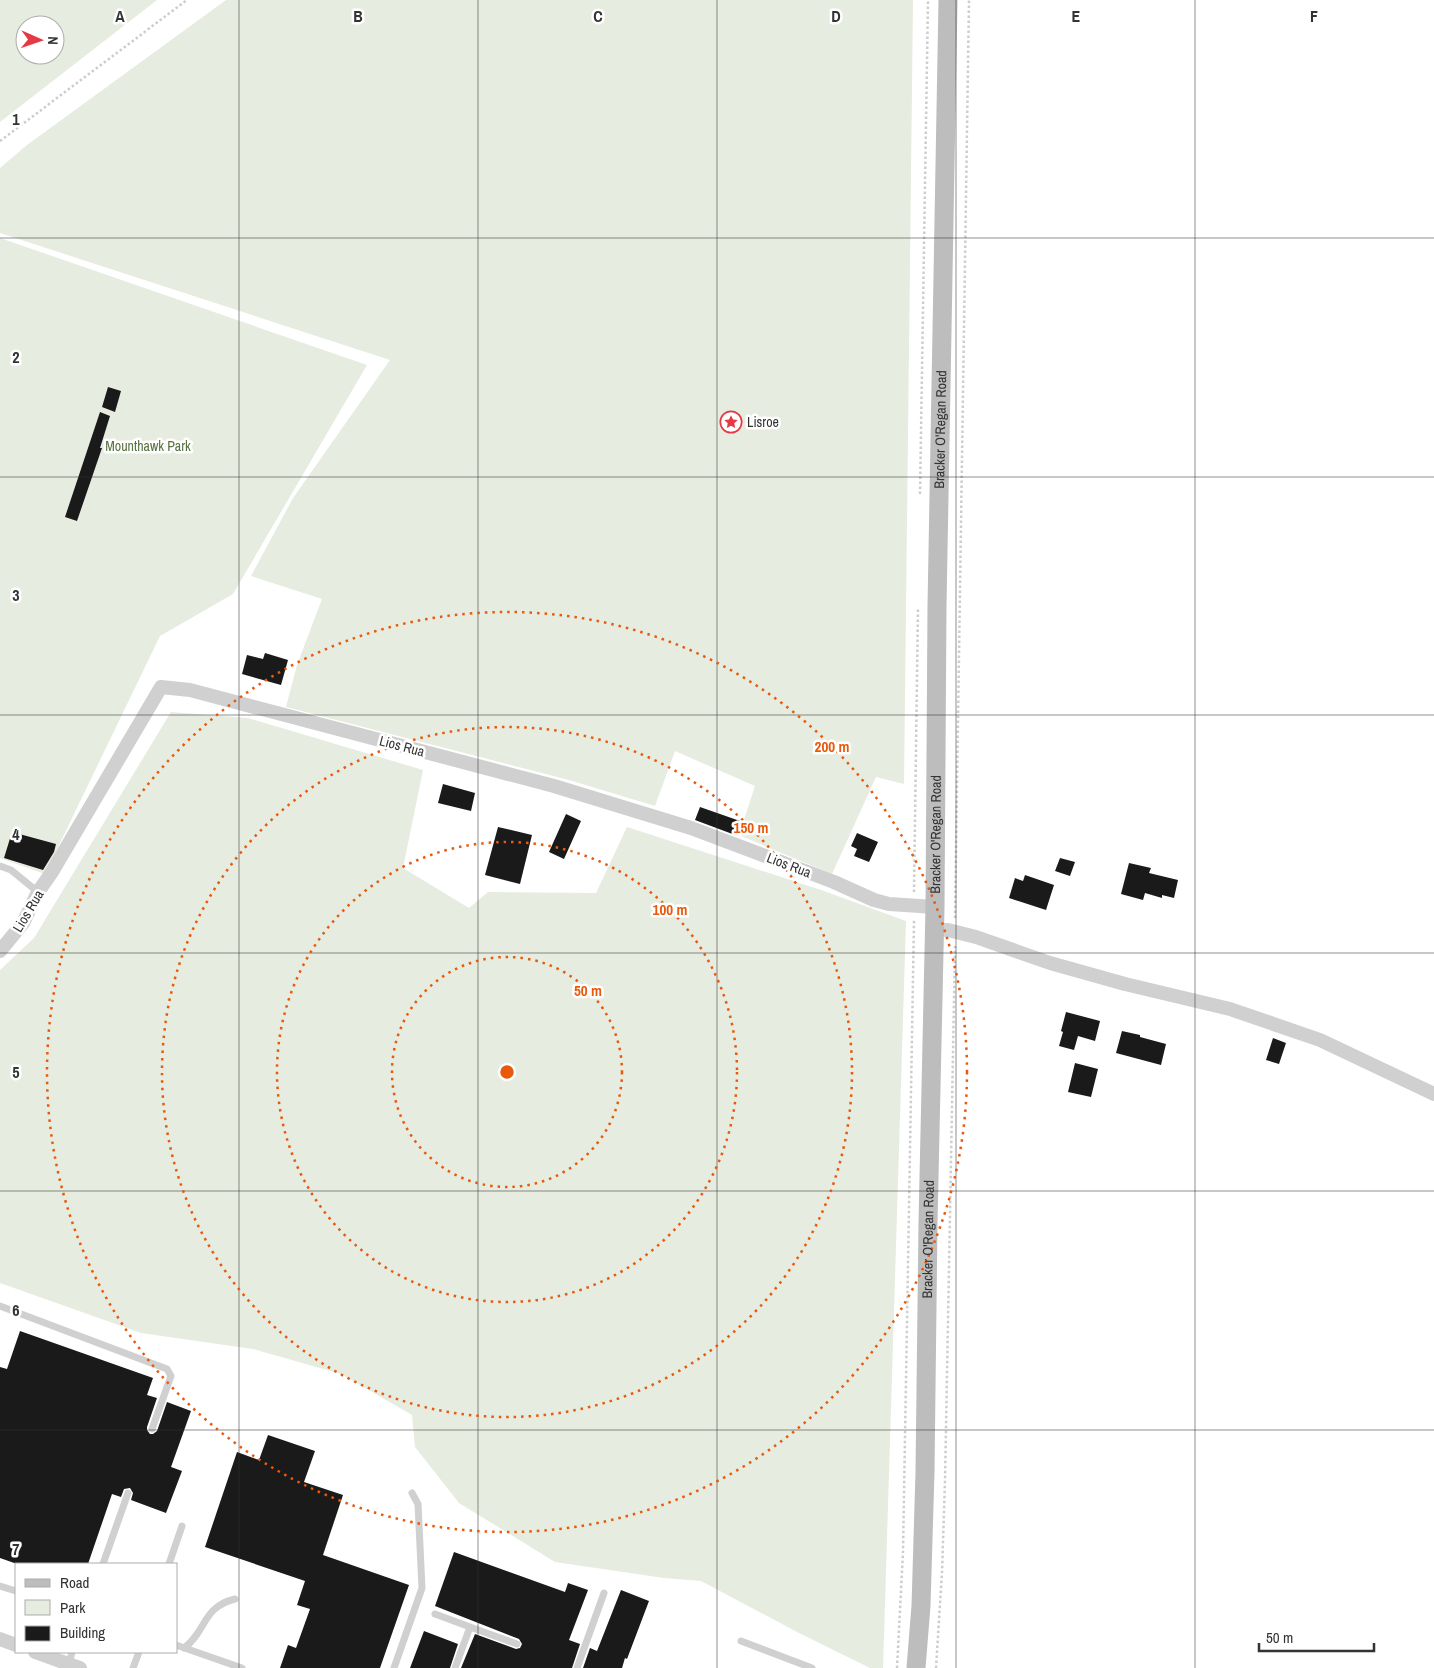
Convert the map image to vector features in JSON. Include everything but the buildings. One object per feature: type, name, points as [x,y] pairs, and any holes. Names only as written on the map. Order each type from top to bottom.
[{"type":"main road","name":"Bracker O'Regan Road","points":[[916,1668],[921,1606],[925,1472],[928,1223],[936,907],[937,606],[948,0]]},
{"type":"street","name":"Lios Rua","points":[[0,951],[23,923],[38,892],[52,872],[161,687],[190,690],[554,786],[690,828],[834,882],[874,900],[914,907],[936,907]]},
{"type":"street","points":[[935,930],[976,937],[1050,963],[1106,979],[1230,1009],[1320,1040],[1434,1094]]},
{"type":"street","points":[[0,1639],[15,1645]]},
{"type":"street","points":[[39,1653],[74,1661]]},
{"type":"lane","points":[[0,866],[11,870],[38,892]]},
{"type":"lane","points":[[0,1306],[168,1369],[171,1376],[152,1429]]},
{"type":"lane","points":[[102,1563],[128,1494]]},
{"type":"lane","points":[[394,1668],[422,1588],[418,1504],[412,1494]]},
{"type":"lane","points":[[169,1563],[182,1526]]},
{"type":"lane","points":[[0,1586],[15,1591]]},
{"type":"lane","points":[[577,1668],[604,1593]]},
{"type":"lane","points":[[184,1648],[191,1642],[214,1607],[224,1601],[235,1599]]},
{"type":"lane","points":[[435,1614],[517,1644]]},
{"type":"lane","points":[[455,1668],[470,1626]]},
{"type":"lane","points":[[741,1641],[812,1668]]},
{"type":"lane","points":[[178,1646],[242,1668]]},
{"type":"lane","points":[[134,1668],[139,1653]]},
{"type":"path","points":[[0,141],[187,0]]},
{"type":"path","points":[[920,496],[928,0]]},
{"type":"path","points":[[936,1668],[945,1481],[969,0]]},
{"type":"path","points":[[897,1668],[903,1552],[918,606]]},
{"type":"green space","points":[[0,0],[157,0],[0,122]]},
{"type":"green space","points":[[226,0],[913,0],[904,784],[876,777],[832,874],[739,835],[755,786],[675,751],[655,806],[569,780],[286,707],[297,665],[322,599],[251,576],[293,498],[390,360],[0,233],[0,168],[27,145]]},
{"type":"green space","name":"Mounthawk Park","points":[[0,238],[367,365],[233,594],[160,636],[45,874],[0,858]]},
{"type":"green space","points":[[171,712],[248,718],[423,770],[403,868],[469,908],[488,892],[596,893],[627,827],[824,891],[906,921],[883,1668],[870,1668],[701,1581],[664,1578],[555,1562],[459,1503],[415,1447],[412,1415],[341,1374],[253,1349],[141,1333],[0,1283],[0,970],[34,938]]},
{"type":"place","name":"Lisroe","points":[[731,422]]}]
